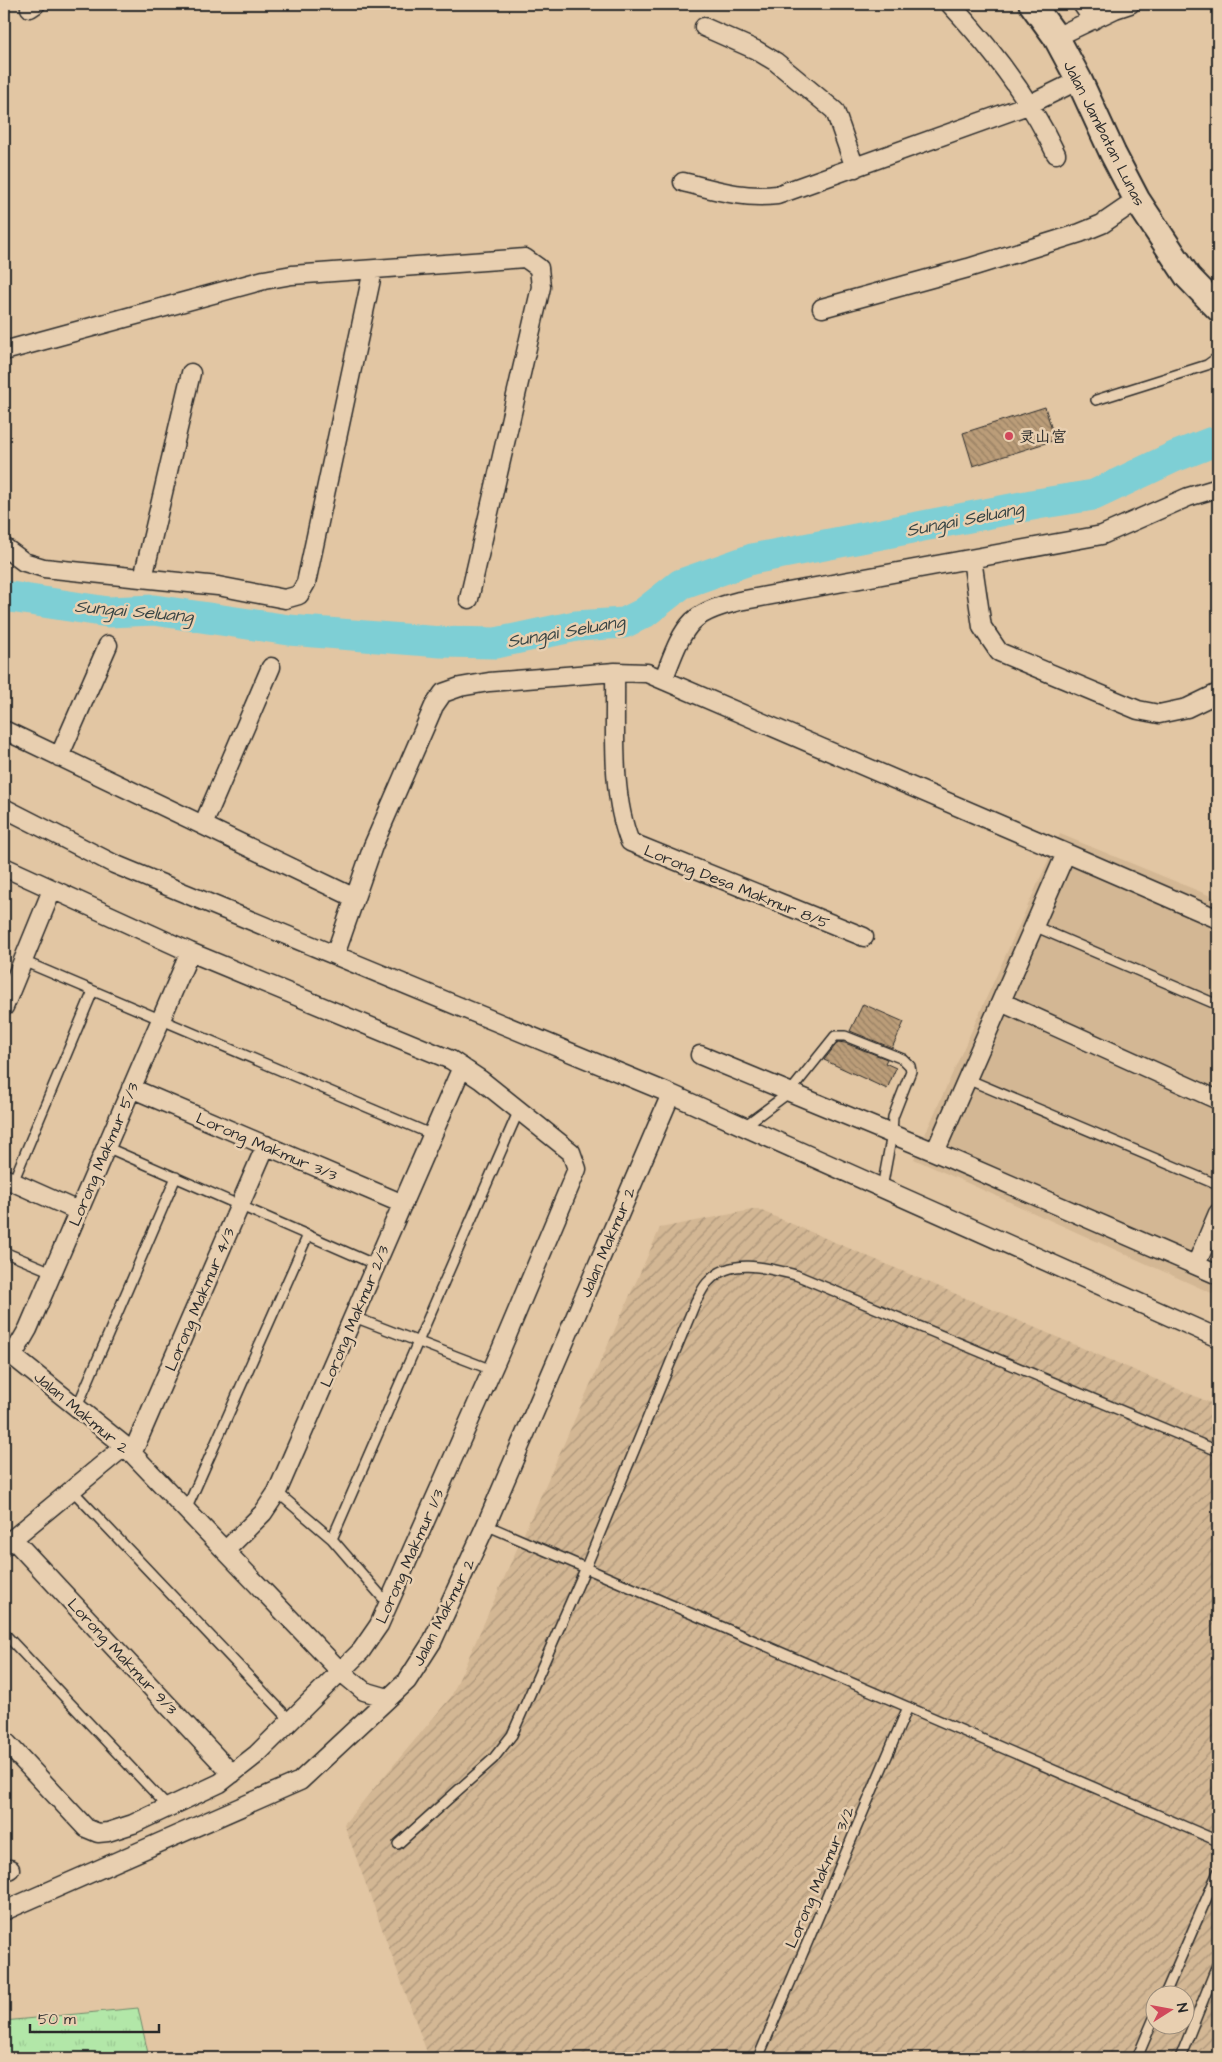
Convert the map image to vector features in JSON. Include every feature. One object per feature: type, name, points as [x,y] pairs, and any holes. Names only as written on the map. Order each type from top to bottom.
[{"type":"main road","name":"Jalan Jambatan Lunas","points":[[1032,4],[1056,37],[1080,80],[1113,154],[1137,200],[1188,277],[1218,308]]},
{"type":"street","points":[[950,4],[1013,82],[1047,134],[1056,154]]},
{"type":"street","points":[[1082,4],[1093,20]]},
{"type":"street","points":[[1056,37],[1130,4]]},
{"type":"street","points":[[704,27],[756,50],[776,62],[834,112],[855,168]]},
{"type":"street","points":[[683,182],[738,196],[756,198],[777,195],[1028,105],[1080,80]]},
{"type":"street","points":[[822,308],[968,268],[1080,233],[1102,224],[1137,200]]},
{"type":"street","points":[[4,351],[264,280],[292,275],[525,258],[539,268],[541,287],[469,599]]},
{"type":"street","points":[[4,547],[24,562],[44,568],[218,586],[285,599],[299,595],[306,583],[373,270]]},
{"type":"street","points":[[143,578],[191,373]]},
{"type":"street","points":[[663,680],[679,642],[693,621],[714,608],[739,601],[1102,535],[1188,497],[1218,488]]},
{"type":"street","points":[[972,559],[982,627],[999,652],[1145,711],[1160,714],[1187,708],[1218,693]]},
{"type":"street","points":[[59,757],[108,645]]},
{"type":"street","points":[[203,826],[271,667]]},
{"type":"street","points":[[334,955],[374,846],[407,767],[434,706],[444,693],[460,687],[489,682],[614,672],[647,673],[1218,919]]},
{"type":"street","name":"Lorong Desa Makmur 8/5","points":[[614,672],[618,798],[623,823],[630,842],[864,937]]},
{"type":"street","points":[[4,730],[355,898]]},
{"type":"street","points":[[4,808],[114,864],[671,1094],[1218,1338]]},
{"type":"street","points":[[935,1152],[1066,853]]},
{"type":"street","points":[[4,867],[190,952],[451,1060],[519,1110]]},
{"type":"street","points":[[4,1006],[52,890]]},
{"type":"street","name":"Lorong Makmur 5/3","points":[[8,1352],[28,1329],[190,952]]},
{"type":"street","points":[[1000,1002],[1218,1100]]},
{"type":"street","points":[[700,1055],[935,1152],[1218,1275]]},
{"type":"street","name":"Lorong Makmur 2/3","points":[[225,1551],[263,1513],[277,1492],[462,1067]]},
{"type":"street","name":"Lorong Makmur 3/3","points":[[131,1088],[403,1204]]},
{"type":"street","name":"Jalan Makmur 2","points":[[8,1352],[128,1450],[340,1671],[364,1691],[388,1698],[407,1681],[432,1642],[486,1525],[671,1094]]},
{"type":"street","name":"Lorong Makmur 1/3","points":[[4,1740],[86,1828],[98,1833],[108,1832],[133,1824],[220,1783],[258,1754],[361,1651],[379,1625],[492,1370],[577,1169],[571,1152],[519,1110]]},
{"type":"street","name":"Lorong Makmur 4/3","points":[[128,1450],[266,1145]]},
{"type":"street","points":[[8,1180],[78,1211]]},
{"type":"street","points":[[1196,1265],[1218,1213]]},
{"type":"street","points":[[8,1542],[72,1490],[128,1450]]},
{"type":"street","name":"Lorong Makmur 9/3","points":[[8,1542],[232,1774]]},
{"type":"street","points":[[4,1911],[300,1781],[388,1698]]},
{"type":"lane","points":[[1096,400],[1207,365],[1218,357]]},
{"type":"lane","points":[[1034,926],[1218,1005]]},
{"type":"lane","points":[[23,961],[432,1135]]},
{"type":"lane","points":[[8,1180],[93,991]]},
{"type":"lane","points":[[743,1127],[790,1092],[834,1036],[845,1036],[895,1056],[907,1062],[911,1071],[893,1117],[892,1134],[882,1188]]},
{"type":"lane","points":[[967,1079],[1218,1185]]},
{"type":"lane","points":[[332,1539],[419,1344],[519,1110]]},
{"type":"lane","points":[[106,1147],[376,1265]]},
{"type":"lane","points":[[77,1407],[176,1177]]},
{"type":"lane","points":[[186,1510],[308,1235]]},
{"type":"lane","points":[[4,1252],[52,1272]]},
{"type":"lane","points":[[398,1844],[493,1759],[512,1735],[586,1567],[696,1301],[708,1281],[723,1270],[740,1266],[762,1267],[796,1275],[1218,1451]]},
{"type":"lane","points":[[354,1317],[419,1344],[492,1370]]},
{"type":"lane","points":[[72,1490],[291,1720]]},
{"type":"lane","points":[[277,1492],[332,1539],[388,1604]]},
{"type":"lane","points":[[486,1525],[1218,1841]]},
{"type":"lane","points":[[4,1633],[169,1808]]},
{"type":"lane","name":"Lorong Makmur 3/2","points":[[758,2058],[908,1707]]},
{"type":"lane","points":[[1169,1984],[1218,1872]]},
{"type":"lane","points":[[1180,2058],[1218,1963]]},
{"type":"lane","points":[[1137,2058],[1147,2034]]},
{"type":"shaded area","points":[[1060,834],[1218,899],[1218,1296],[914,1159]]},
{"type":"shaded area","points":[[757,1209],[1218,1406],[1218,2058],[429,2058],[344,1824],[451,1697],[660,1228]]},
{"type":"green space","points":[[138,2008],[149,2058],[4,2058],[4,2021]]},
{"type":"building","name":"灵山宫","points":[[1045,407],[1055,440],[973,466],[963,433]]},
{"type":"building","points":[[863,1004],[904,1022],[892,1048],[850,1031]]},
{"type":"building","points":[[838,1042],[887,1059],[885,1063],[896,1068],[887,1089],[824,1060]]},
{"type":"waterway","name":"Sungai Seluang","points":[[4,596],[108,612],[154,610],[289,630],[441,642],[496,643],[576,626],[624,623],[644,613],[681,584],[752,559],[1037,504],[1094,495],[1174,457],[1210,443],[1218,442]]},
{"type":"place","name":"灵山宫","points":[[1009,436]]}]
